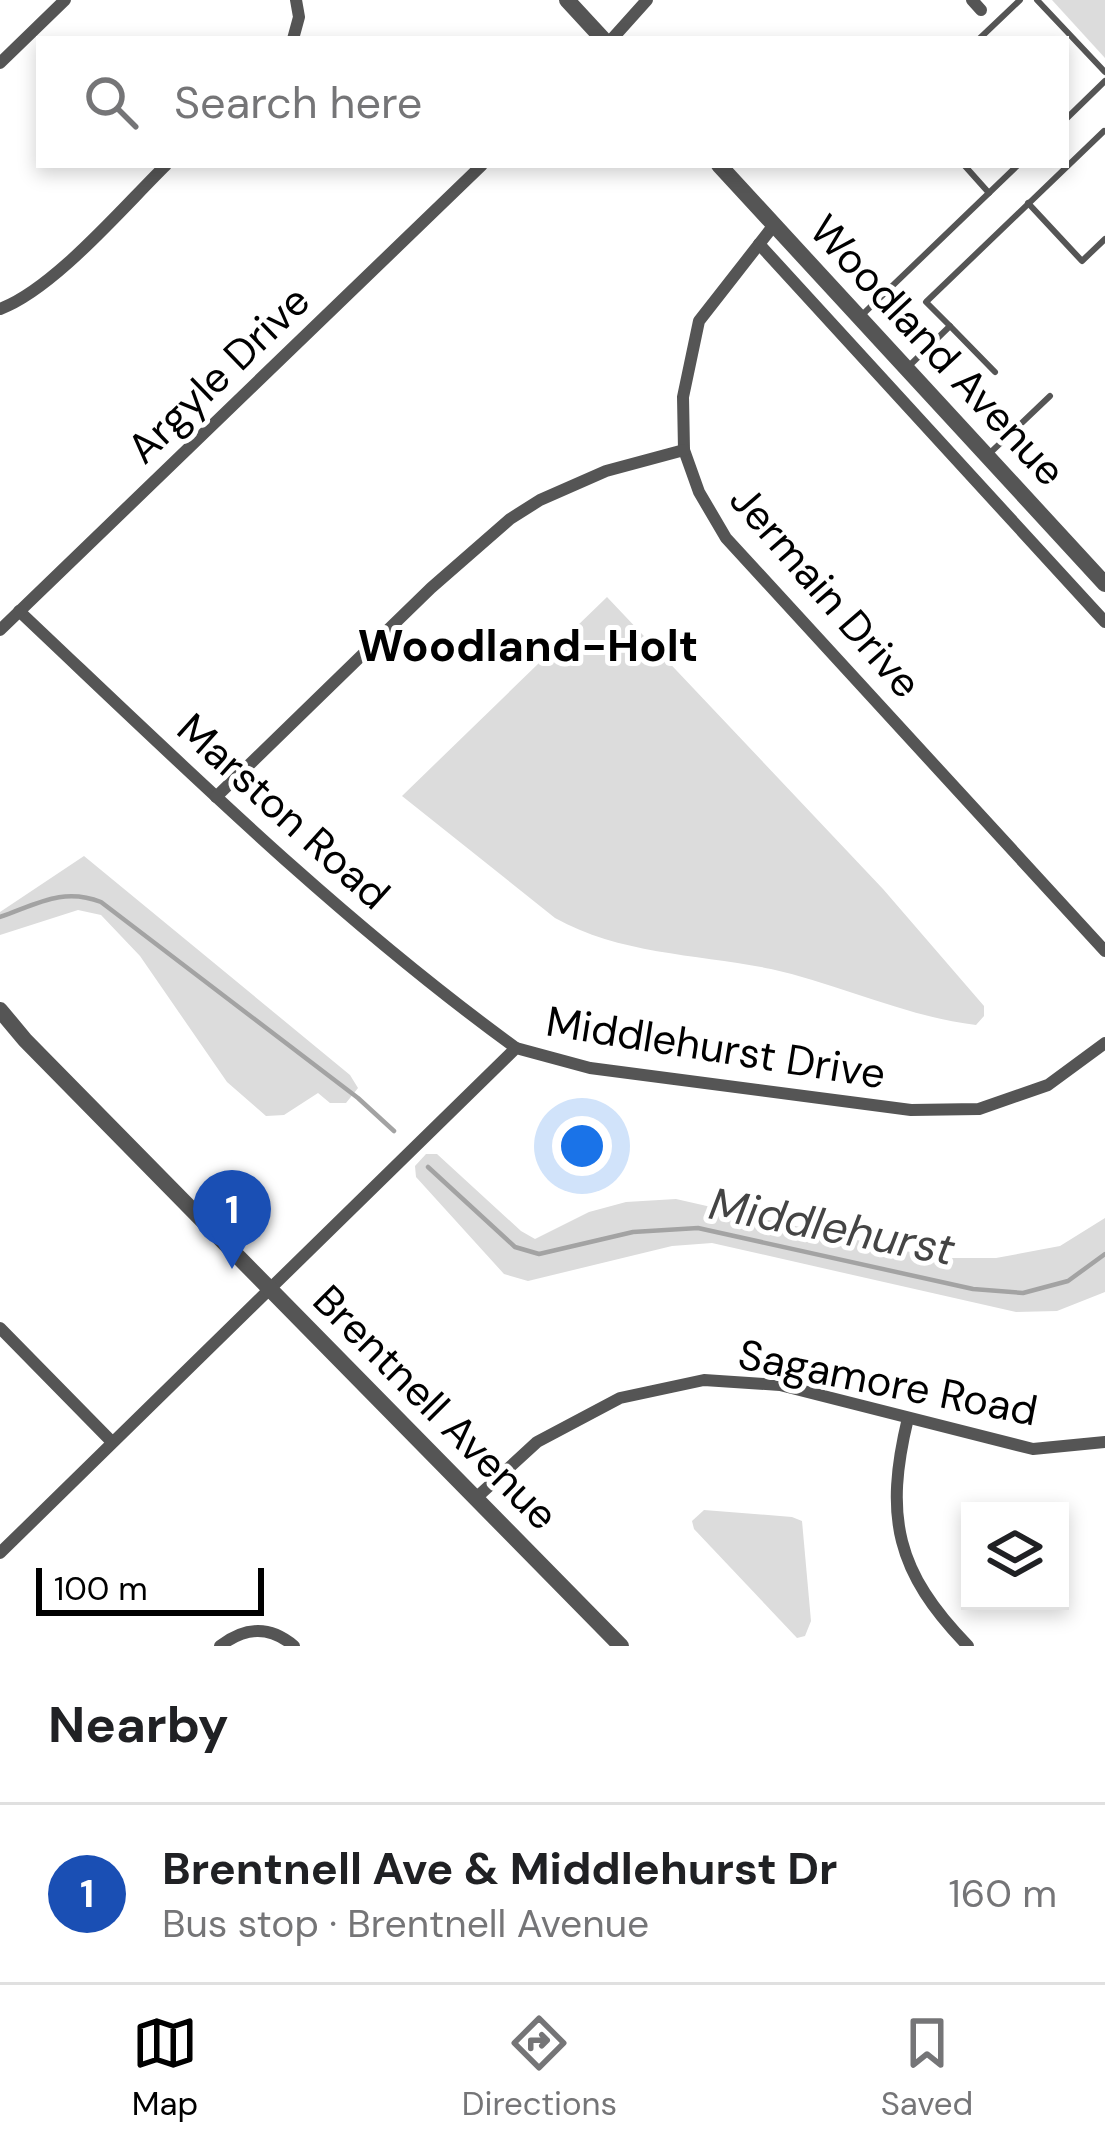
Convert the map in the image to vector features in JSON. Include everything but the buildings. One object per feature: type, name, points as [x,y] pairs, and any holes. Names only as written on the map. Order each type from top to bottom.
[{"type":"street","points":[[0,63],[65,0]]},
{"type":"street","points":[[294,36],[299,17],[296,0]]},
{"type":"street","points":[[567,0],[605,36]]},
{"type":"street","points":[[611,36],[647,0]]},
{"type":"street","points":[[0,309],[50,277],[163,168]]},
{"type":"street","name":"Argyle Drive","points":[[0,630],[479,168]]},
{"type":"street","name":"Woodland Avenue","points":[[722,168],[1105,584]]},
{"type":"street","name":"Jermain Drive","points":[[773,225],[699,321],[683,397],[684,449],[699,492],[726,538],[1105,951]]},
{"type":"street","points":[[759,244],[1105,622]]},
{"type":"street","points":[[216,797],[431,588],[510,519],[606,471],[684,449]]},
{"type":"street","name":"Marston Road","points":[[20,611],[216,797],[425,982],[516,1048]]},
{"type":"street","name":"Brentnell Avenue","points":[[0,1010],[622,1646]]},
{"type":"street","name":"Middlehurst Drive","points":[[0,1553],[516,1048],[590,1068],[911,1110],[979,1109],[1048,1085],[1105,1043]]},
{"type":"street","points":[[0,1328],[112,1442]]},
{"type":"street","name":"Sagamore Road","points":[[476,1498],[537,1442],[620,1398],[704,1381],[780,1385],[1033,1449],[1105,1442]]},
{"type":"street","points":[[908,1418],[895,1472],[898,1530],[920,1592],[968,1646]]},
{"type":"street","points":[[220,1646],[237,1633],[260,1629],[283,1636],[294,1646]]},
{"type":"lane","points":[[982,36],[1020,0]]},
{"type":"lane","points":[[1037,0],[1069,36]]},
{"type":"lane","points":[[1069,36],[1105,77],[1069,115]]},
{"type":"lane","points":[[1069,164],[1104,130]]},
{"type":"lane","points":[[967,168],[989,193]]},
{"type":"lane","points":[[859,317],[1015,168]]},
{"type":"lane","points":[[995,372],[926,302],[1064,168]]},
{"type":"lane","points":[[1028,203],[1082,261],[1105,239]]},
{"type":"lane","points":[[907,369],[950,326]]},
{"type":"lane","points":[[987,456],[1050,396]]},
{"type":"shaded area","points":[[1052,0],[1105,0],[1105,58]]},
{"type":"shaded area","points":[[607,597],[883,889],[984,1006],[984,1016],[976,1025],[924,1015],[771,969],[633,946],[580,930],[555,918],[402,796]]},
{"type":"shaded area","points":[[84,856],[350,1075],[358,1088],[346,1103],[330,1103],[318,1093],[284,1115],[266,1116],[227,1082],[140,956],[101,915],[78,910],[0,935],[0,912]]},
{"type":"shaded area","points":[[426,1154],[437,1154],[535,1239],[589,1212],[626,1202],[676,1199],[937,1258],[996,1258],[1060,1246],[1105,1218],[1105,1292],[1057,1311],[1016,1312],[712,1243],[672,1246],[528,1281],[504,1274],[416,1177],[415,1166]]},
{"type":"shaded area","points":[[704,1510],[802,1521],[811,1621],[805,1636],[797,1638],[694,1529],[692,1521]]},
{"type":"waterway","name":"Middlehurst","points":[[0,917],[62,897],[101,902],[358,1098],[394,1131]]},
{"type":"waterway","name":"Middlehurst","points":[[428,1167],[515,1247],[539,1254],[633,1232],[698,1228],[973,1289],[1023,1293],[1068,1281],[1105,1254]]},
{"type":"place","name":"Brentnell Ave & Middlehurst Dr","points":[[232,1269]]},
{"type":"district","name":"Woodland-Holt","points":[[528,645]]}]
